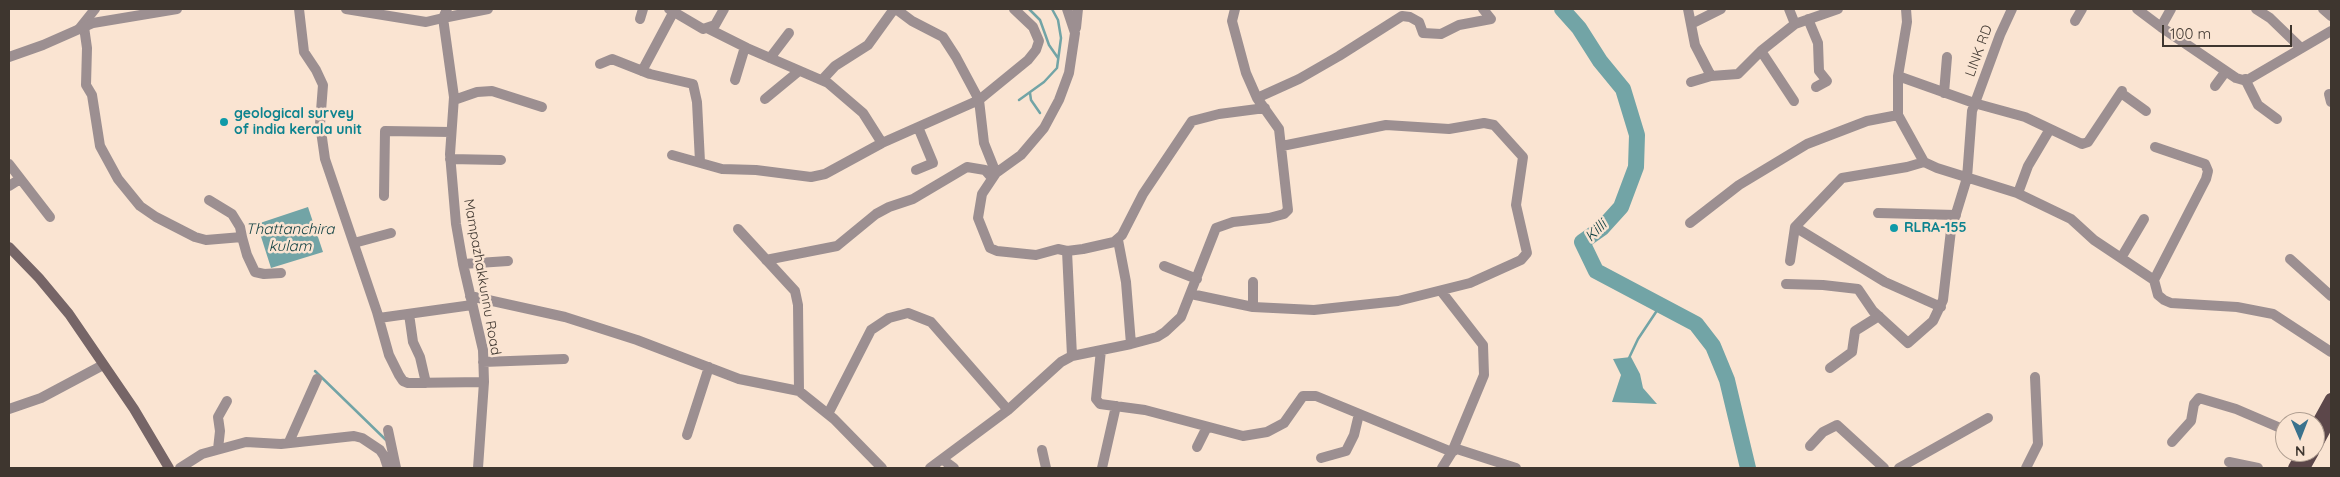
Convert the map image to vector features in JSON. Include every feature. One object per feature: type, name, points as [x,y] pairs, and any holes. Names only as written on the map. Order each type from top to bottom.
[{"type":"main road","points":[[9,247],[39,278],[69,314],[134,409],[169,468]]},
{"type":"main road","points":[[2324,412],[2331,398]]},
{"type":"main road","points":[[2325,429],[2331,418]]},
{"type":"street","points":[[95,9],[82,28],[87,48],[86,85],[92,96],[100,146],[118,179],[140,206],[156,217],[195,237],[213,241],[242,238]]},
{"type":"street","points":[[9,57],[43,45],[92,23],[158,10],[176,9]]},
{"type":"street","points":[[299,9],[304,52],[323,85],[320,124],[325,160],[379,318],[389,355],[403,381],[426,383],[484,382]]},
{"type":"street","points":[[346,9],[365,10],[426,22],[445,13],[488,9]]},
{"type":"street","points":[[642,71],[671,10],[688,13],[700,28],[708,28],[715,25],[724,9]]},
{"type":"street","points":[[822,80],[836,66],[868,45],[895,9],[912,21],[943,37],[979,100],[984,143],[994,176]]},
{"type":"street","points":[[672,155],[722,168],[818,177],[882,143],[979,100],[1028,60],[1036,50],[1039,41],[1033,27],[1014,9]]},
{"type":"street","points":[[1067,9],[1076,32]]},
{"type":"street","points":[[1078,9],[1069,73],[1052,116],[1022,155],[994,176],[982,194],[978,218],[990,248],[1021,255],[1036,255],[1058,249],[1068,251],[1098,247],[1118,240],[1133,216],[1143,194],[1192,121],[1219,114],[1265,108]]},
{"type":"street","points":[[930,468],[1008,410],[1060,362],[1072,356],[1157,337],[1165,332],[1181,317],[1216,228],[1233,222],[1269,218],[1284,214],[1288,210],[1282,146],[1278,129],[1257,98],[1246,73],[1234,36],[1232,21],[1235,9]]},
{"type":"street","points":[[1257,98],[1299,79],[1402,16],[1410,17],[1418,22],[1423,33],[1441,34],[1459,25],[1490,19],[1484,9]]},
{"type":"street","points":[[1688,9],[1695,45],[1711,76]]},
{"type":"street","points":[[1691,24],[1721,9]]},
{"type":"street","points":[[1789,9],[1794,24]]},
{"type":"street","points":[[1691,82],[1711,76],[1738,74],[1761,51],[1794,24],[1838,9]]},
{"type":"street","points":[[1906,9],[1907,22],[1898,76],[1898,115],[1924,162]]},
{"type":"street","name":"LINK RD","points":[[1941,307],[1951,230],[1967,178],[1974,103],[2005,22],[2012,9]]},
{"type":"street","points":[[2075,21],[2082,9]]},
{"type":"street","points":[[2137,9],[2236,78],[2247,79],[2331,31]]},
{"type":"street","points":[[2161,27],[2171,9]]},
{"type":"street","points":[[2256,9],[2270,18],[2301,48]]},
{"type":"street","points":[[2323,9],[2331,16]]},
{"type":"street","name":"Mampazhakkunnu Road","points":[[445,13],[454,100],[450,158],[456,224],[462,264],[483,350],[484,382],[478,468]]},
{"type":"street","points":[[1808,19],[1818,43],[1819,71],[1827,81],[1816,87]]},
{"type":"street","points":[[708,28],[745,47],[828,83],[863,113],[882,143]]},
{"type":"street","points":[[770,58],[789,33]]},
{"type":"street","points":[[735,80],[745,47]]},
{"type":"street","points":[[1761,51],[1794,101]]},
{"type":"street","points":[[1944,93],[1946,57]]},
{"type":"street","points":[[600,64],[612,58],[642,71],[693,84],[697,102],[700,162]]},
{"type":"street","points":[[765,99],[799,71]]},
{"type":"street","points":[[2215,86],[2226,71]]},
{"type":"street","points":[[1898,76],[1974,103],[2019,115],[2085,145],[2121,92],[2146,111]]},
{"type":"street","points":[[2247,79],[2258,105],[2278,119]]},
{"type":"street","points":[[454,100],[477,92],[492,91],[542,107]]},
{"type":"street","points":[[1690,223],[1739,185],[1807,144],[1867,121],[1898,115]]},
{"type":"street","points":[[1191,294],[1253,307],[1314,310],[1398,301],[1470,282],[1521,260],[1527,252],[1516,205],[1523,157],[1498,127],[1484,123],[1449,129],[1386,126],[1282,146]]},
{"type":"street","points":[[916,170],[933,162],[918,127]]},
{"type":"street","points":[[2018,193],[2028,166],[2050,129]]},
{"type":"street","points":[[384,196],[385,131],[451,132]]},
{"type":"street","points":[[2154,280],[2206,179],[2208,171],[2206,164],[2155,147]]},
{"type":"street","points":[[450,158],[501,160]]},
{"type":"street","points":[[1790,261],[1795,227],[1842,178],[1907,167],[1924,162],[1967,178],[2018,193],[2071,219],[2094,240],[2154,280],[2158,295],[2171,303],[2237,307],[2273,314],[2331,352]]},
{"type":"street","points":[[9,164],[50,217]]},
{"type":"street","points":[[766,260],[837,246],[876,214],[889,207],[913,199],[967,167],[984,170],[994,176]]},
{"type":"street","points":[[9,186],[20,179]]},
{"type":"street","points":[[209,200],[232,214],[240,227],[247,255],[255,272],[264,274],[281,272]]},
{"type":"street","points":[[1878,213],[1956,215]]},
{"type":"street","points":[[2121,258],[2144,219]]},
{"type":"street","points":[[1786,284],[1823,285],[1858,289],[1878,316],[1908,343],[1933,322],[1941,307],[1885,282],[1795,227]]},
{"type":"street","points":[[738,229],[795,291],[797,299],[799,391]]},
{"type":"street","points":[[354,244],[391,233]]},
{"type":"street","points":[[1118,240],[1126,282],[1131,344]]},
{"type":"street","points":[[1068,251],[1072,356]]},
{"type":"street","points":[[2290,258],[2331,296]]},
{"type":"street","points":[[462,264],[508,261]]},
{"type":"street","points":[[1164,266],[1197,279]]},
{"type":"street","points":[[1252,282],[1253,307]]},
{"type":"street","points":[[1441,291],[1483,345],[1484,375],[1452,452],[1442,468]]},
{"type":"street","points":[[379,318],[409,314],[471,300],[565,317],[637,340],[739,379],[799,391],[828,414],[882,468]]},
{"type":"street","points":[[828,414],[871,330],[889,318],[908,313],[931,322],[1008,410]]},
{"type":"street","points":[[409,314],[413,342],[420,357],[426,383]]},
{"type":"street","points":[[1830,368],[1852,352],[1855,332],[1878,316]]},
{"type":"street","points":[[1101,350],[1096,401],[1100,404],[1145,410],[1243,436],[1267,432],[1284,423],[1304,396],[1316,396],[1452,452],[1461,449],[1516,468]]},
{"type":"street","points":[[483,362],[564,359]]},
{"type":"street","points":[[9,409],[41,398],[103,365]]},
{"type":"street","points":[[687,435],[709,367]]},
{"type":"street","points":[[2026,468],[2038,444],[2035,377]]},
{"type":"street","points":[[289,442],[317,379]]},
{"type":"street","points":[[2172,442],[2191,421],[2194,404],[2199,398],[2236,409],[2275,426]]},
{"type":"street","points":[[218,449],[220,431],[218,417],[227,401]]},
{"type":"street","points":[[1102,468],[1116,406]]},
{"type":"street","points":[[1321,458],[1346,451],[1354,435],[1360,414]]},
{"type":"street","points":[[1899,468],[1988,418]]},
{"type":"street","points":[[1810,446],[1823,432],[1836,425],[1884,468]]},
{"type":"street","points":[[1197,447],[1207,427]]},
{"type":"street","points":[[388,430],[396,468]]},
{"type":"street","points":[[180,468],[202,454],[246,442],[289,442],[345,436],[362,438],[380,450],[388,468]]},
{"type":"street","points":[[1042,450],[1046,468]]},
{"type":"street","points":[[942,459],[954,468]]},
{"type":"street","points":[[2229,462],[2258,468]]},
{"type":"water","name":"Thattanchira kulam","points":[[308,207],[323,252],[271,268],[257,224]]},
{"type":"water","points":[[1631,357],[1640,374],[1643,388],[1657,404],[1612,402],[1621,375],[1613,359]]},
{"type":"waterway","points":[[1029,9],[1040,20],[1049,45],[1058,58]]},
{"type":"waterway","points":[[1019,100],[1044,82],[1057,68],[1061,38],[1058,20],[1052,9]]},
{"type":"waterway","name":"Killi","points":[[1562,9],[1579,28],[1600,61],[1623,89],[1637,135],[1636,167],[1621,207],[1602,228],[1582,242],[1596,271],[1696,324],[1713,346],[1727,380],[1748,468]]},
{"type":"waterway","points":[[1030,93],[1031,100],[1040,113]]},
{"type":"waterway","points":[[1629,358],[1638,339],[1660,306]]},
{"type":"waterway","points":[[315,371],[386,440]]},
{"type":"place","name":"geological survey of india kerala unit","points":[[224,122]]},
{"type":"place","name":"RLRA-155","points":[[1894,228]]}]
